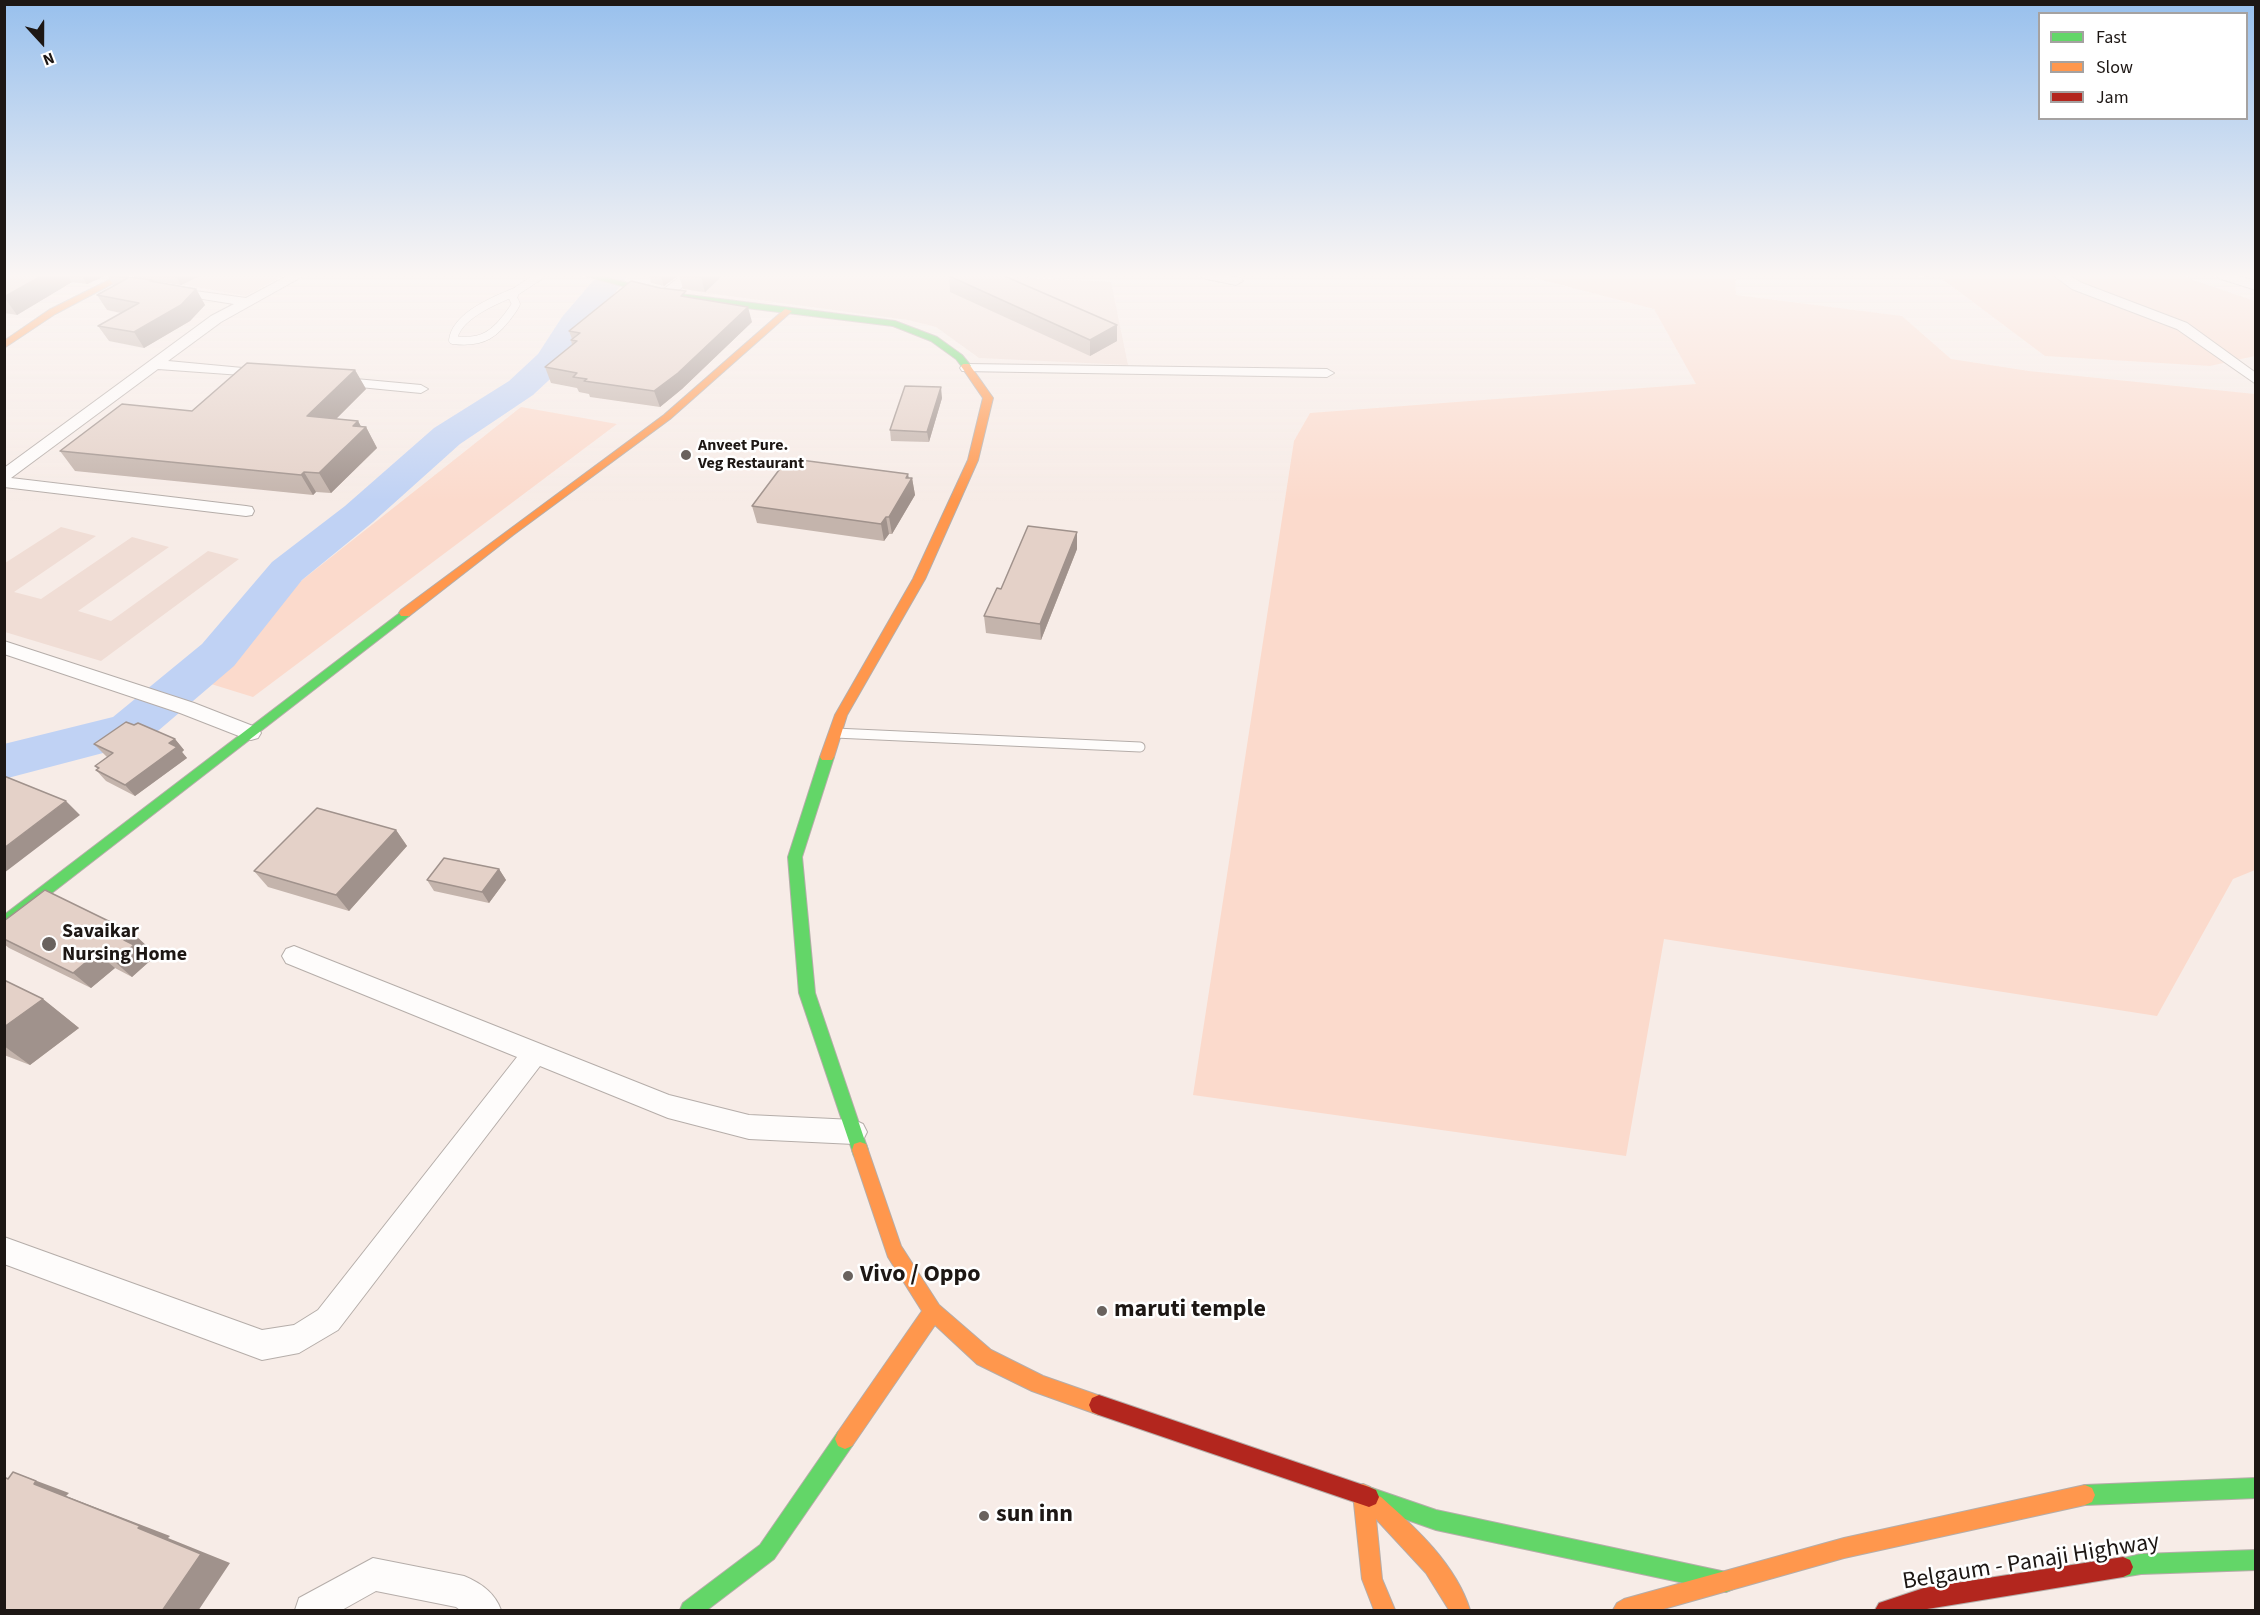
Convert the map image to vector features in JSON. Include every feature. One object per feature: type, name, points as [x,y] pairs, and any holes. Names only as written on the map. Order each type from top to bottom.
[{"type":"main road","points":[[4,924],[509,533],[667,417],[742,350]]},
{"type":"main road","points":[[950,350],[959,357],[988,398],[973,460],[919,579],[841,715],[795,857],[807,993],[894,1251],[933,1311],[984,1358],[1039,1384],[1436,1520],[1726,1582]]},
{"type":"main road","points":[[690,1611],[767,1552],[933,1311]]},
{"type":"main road","points":[[1624,1611],[1844,1548],[2084,1494],[2256,1488]]},
{"type":"main road","points":[[1363,1494],[1372,1579],[1384,1611]]},
{"type":"main road","points":[[1363,1494],[1421,1547],[1452,1590],[1460,1611]]},
{"type":"main road","name":"Belgaum - Panaji Highway","points":[[1886,1611],[1924,1599],[2141,1564],[2256,1560]]},
{"type":"street","points":[[4,476],[173,350]]},
{"type":"street","points":[[2215,350],[2256,380]]},
{"type":"street","points":[[154,364],[282,376]]},
{"type":"street","points":[[967,368],[1327,373]]},
{"type":"street","points":[[316,379],[421,389]]},
{"type":"street","points":[[4,482],[246,511]]},
{"type":"street","points":[[4,647],[187,708],[251,733]]},
{"type":"street","points":[[294,956],[668,1106],[749,1127],[854,1132]]},
{"type":"street","points":[[4,1250],[262,1345],[299,1339],[328,1320],[535,1053]]},
{"type":"street","points":[[311,1611],[373,1575],[464,1592],[484,1611]]},
{"type":"lane","points":[[835,733],[1140,747]]},
{"type":"shaded area","points":[[968,350],[1125,350],[1128,365],[979,358]]},
{"type":"shaded area","points":[[1677,350],[1941,350],[1951,359],[2029,371],[2255,394],[2255,870],[2233,879],[2157,1016],[1664,939],[1626,1156],[1193,1095],[1294,441],[1310,413],[1696,384]]},
{"type":"shaded area","points":[[2037,350],[2255,350],[2255,356],[2210,366],[2045,356]]},
{"type":"shaded area","points":[[521,407],[617,424],[253,697],[182,675]]},
{"type":"shaded area","points":[[61,527],[96,536],[14,592],[41,599],[132,537],[169,547],[78,611],[111,621],[208,551],[239,559],[101,661],[5,632],[5,563]]},
{"type":"building","points":[[565,350],[702,350],[654,391],[584,381],[587,379],[573,377],[577,373],[545,367]]},
{"type":"building","points":[[247,363],[355,370],[307,416],[358,421],[353,426],[366,427],[319,473],[304,472],[301,475],[60,451],[122,404],[192,411]]},
{"type":"building","points":[[905,386],[941,387],[927,432],[890,430]]},
{"type":"building","points":[[793,459],[908,474],[906,478],[912,478],[889,517],[886,517],[881,524],[752,506],[782,466]]},
{"type":"building","points":[[1028,526],[1077,532],[1040,624],[984,616],[997,588],[1001,589]]},
{"type":"building","points":[[126,722],[134,725],[138,723],[175,739],[169,743],[177,747],[125,785],[96,770],[99,768],[95,766],[113,753],[94,744]]},
{"type":"building","points":[[4,776],[66,801],[4,848]]},
{"type":"building","points":[[317,808],[396,830],[336,895],[254,871]]},
{"type":"building","points":[[444,858],[499,869],[482,892],[427,880]]},
{"type":"building","points":[[45,890],[133,933],[124,940],[134,945],[114,961],[97,953],[73,973],[4,939],[4,921]]},
{"type":"building","points":[[4,980],[43,999],[4,1027]]},
{"type":"building","points":[[13,1472],[36,1481],[34,1484],[140,1526],[138,1528],[201,1554],[162,1611],[4,1611],[4,1477],[8,1479]]},
{"type":"waterway","points":[[4,762],[128,730],[218,655],[287,571],[359,514],[447,436],[521,388],[551,360],[557,350]]},
{"type":"traffic: fast","points":[[950,350],[966,366]]},
{"type":"traffic: fast","points":[[4,924],[405,613]]},
{"type":"traffic: fast","points":[[827,757],[795,857],[807,993],[860,1150]]},
{"type":"traffic: fast","points":[[690,1610],[767,1552],[845,1439]]},
{"type":"traffic: fast","points":[[2085,1495],[2256,1488]]},
{"type":"traffic: fast","points":[[1369,1497],[1436,1520],[1726,1582]]},
{"type":"traffic: fast","points":[[2123,1567],[2141,1564],[2256,1560]]},
{"type":"traffic: slow","points":[[405,613],[667,417],[743,350]]},
{"type":"traffic: slow","points":[[827,757],[841,715],[919,579],[973,460],[988,398],[966,366]]},
{"type":"traffic: slow","points":[[860,1150],[894,1251],[933,1311],[984,1357],[1039,1384],[1099,1405]]},
{"type":"traffic: slow","points":[[845,1439],[933,1311]]},
{"type":"traffic: slow","points":[[1363,1494],[1372,1579],[1384,1610]]},
{"type":"traffic: slow","points":[[1624,1610],[1844,1548],[2085,1495]]},
{"type":"traffic: slow","points":[[1374,1504],[1411,1540],[1433,1566],[1460,1610]]},
{"type":"traffic: jam","points":[[1099,1405],[1369,1497]]},
{"type":"traffic: jam","points":[[1886,1610],[1924,1599],[2123,1567]]},
{"type":"place","name":"Anveet Pure. Veg Restaurant","points":[[686,455]]},
{"type":"place","name":"Savaikar Nursing Home","points":[[49,944]]},
{"type":"place","name":"Vivo / Oppo","points":[[848,1276]]},
{"type":"place","name":"maruti temple","points":[[1102,1311]]},
{"type":"place","name":"sun inn","points":[[984,1516]]}]
